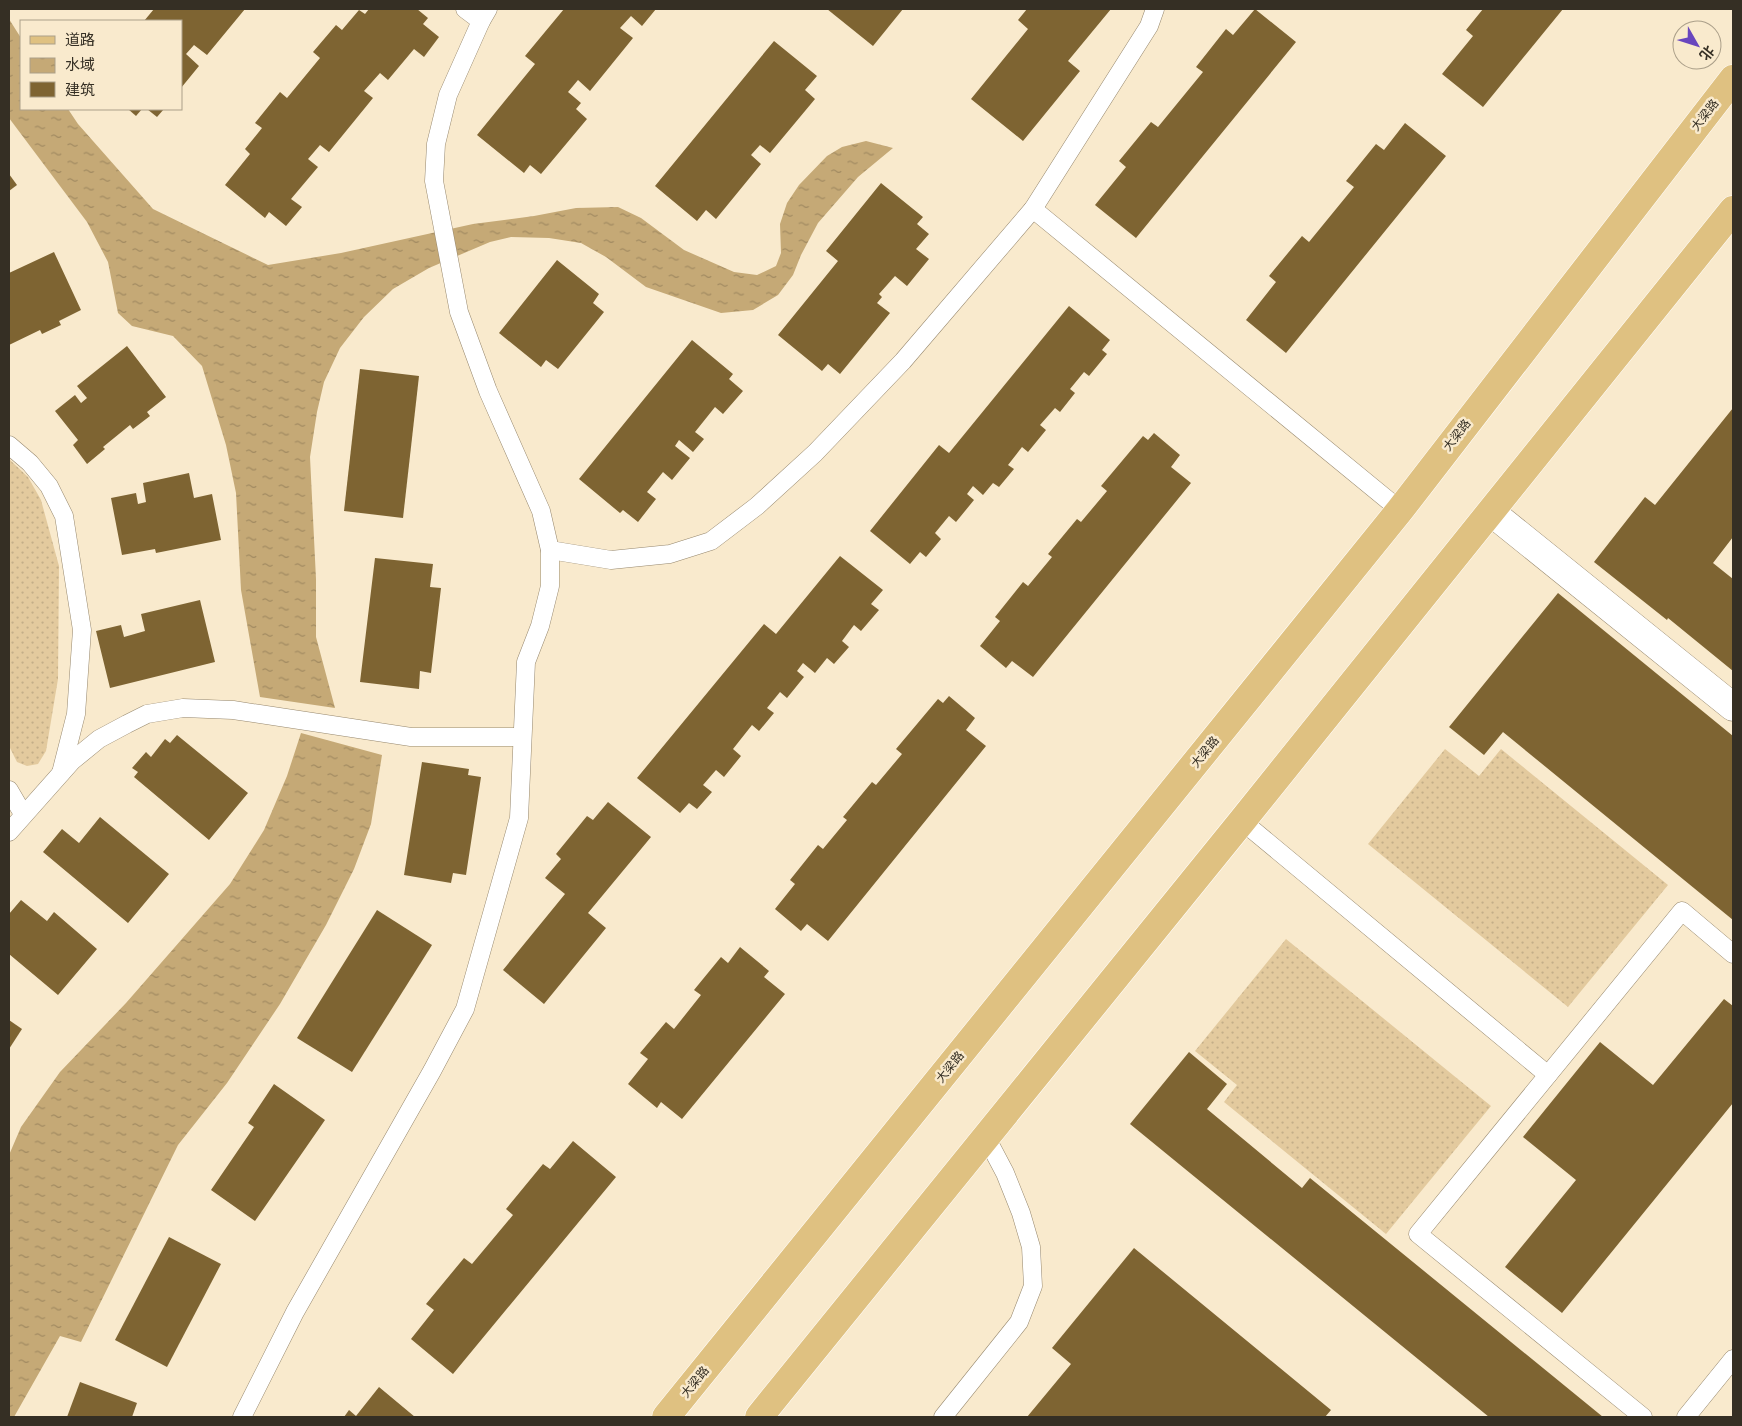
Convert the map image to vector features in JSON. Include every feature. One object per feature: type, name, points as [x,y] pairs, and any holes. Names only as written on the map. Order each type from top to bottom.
[{"type":"main road","name":"大梁路","points":[[666,1417],[1400,510],[1733,78]]},
{"type":"main road","points":[[759,1417],[1242,821],[1733,210]]},
{"type":"street","points":[[1491,512],[1733,708]]},
{"type":"lane","points":[[242,1417],[296,1312],[465,1009],[519,818],[526,662],[540,626],[550,586],[550,550],[540,511],[488,390],[459,312],[434,181],[436,144],[448,95],[484,15],[465,9]]},
{"type":"lane","points":[[550,550],[611,560],[670,554],[711,541],[757,506],[815,453],[903,361],[1033,209],[1148,26],[1155,9]]},
{"type":"lane","points":[[1033,209],[1400,510]]},
{"type":"lane","points":[[9,445],[30,463],[49,486],[64,516],[82,630],[76,714],[61,773]]},
{"type":"lane","points":[[9,832],[72,761],[99,739],[147,714],[183,708],[233,710],[411,737],[522,737]]},
{"type":"lane","points":[[9,790],[23,814]]},
{"type":"lane","points":[[1242,821],[1548,1074]]},
{"type":"lane","points":[[1643,1417],[1418,1234],[1682,912],[1733,954]]},
{"type":"lane","points":[[942,1417],[1019,1322],[1033,1286],[1031,1247],[1021,1213],[1005,1173],[986,1137]]},
{"type":"lane","points":[[1686,1417],[1733,1359]]},
{"type":"shaded area","points":[[9,459],[28,477],[41,500],[59,566],[58,679],[46,751],[38,764],[27,766],[17,762],[9,746]]},
{"type":"shaded area","points":[[1445,749],[1479,776],[1501,749],[1668,885],[1568,1007],[1368,844]]},
{"type":"shaded area","points":[[1286,939],[1491,1106],[1386,1234],[1224,1102],[1237,1085],[1195,1051]]},
{"type":"water","points":[[9,19],[20,36],[20,110],[69,110],[78,124],[153,209],[268,265],[341,253],[473,224],[576,208],[618,207],[641,218],[684,250],[734,272],[757,275],[776,266],[781,253],[780,224],[787,203],[799,185],[827,156],[842,147],[866,141],[893,148],[858,177],[818,223],[793,275],[778,295],[753,310],[721,313],[646,287],[606,257],[581,243],[549,238],[511,237],[490,242],[429,268],[393,289],[364,317],[340,348],[324,382],[310,457],[316,579],[316,637],[335,708],[260,697],[241,590],[236,493],[226,445],[202,366],[173,336],[132,326],[118,313],[108,262],[87,222],[9,118]]},
{"type":"water","points":[[301,733],[382,755],[371,824],[354,869],[326,925],[280,1004],[227,1083],[178,1145],[81,1342],[60,1336],[14,1417],[9,1417],[9,1155],[21,1127],[60,1072],[126,1003],[230,884],[264,830],[287,776]]},
{"type":"building","points":[[154,9],[245,9],[207,55],[194,45],[186,54],[199,66],[182,87],[182,20],[145,20]]},
{"type":"building","points":[[369,9],[417,9],[428,18],[423,24],[439,37],[424,57],[414,49],[388,80],[380,73],[364,91],[373,98],[329,152],[320,145],[308,159],[318,167],[291,199],[302,207],[286,226],[269,212],[265,218],[225,185],[250,154],[245,149],[262,128],[255,123],[280,92],[287,98],[320,58],[313,52],[336,25],[342,30],[359,10],[365,14]]},
{"type":"building","points":[[564,9],[656,9],[642,26],[631,16],[620,28],[633,38],[590,91],[578,80],[568,92],[581,103],[576,109],[587,119],[541,174],[530,165],[524,173],[477,135],[535,64],[525,56]]},
{"type":"building","points":[[827,9],[903,9],[873,46]]},
{"type":"building","points":[[1027,9],[1111,9],[1068,61],[1080,71],[1023,141],[971,99],[1028,29],[1018,20]]},
{"type":"building","points":[[1255,9],[1296,42],[1136,238],[1095,205],[1126,167],[1119,161],[1151,122],[1158,127],[1203,72],[1196,67],[1226,29],[1233,35]]},
{"type":"building","points":[[1483,9],[1563,9],[1483,107],[1442,74],[1473,36],[1466,30]]},
{"type":"building","points":[[774,41],[817,76],[805,90],[815,99],[770,153],[760,145],[751,155],[761,164],[716,219],[706,210],[697,221],[655,186]]},
{"type":"building","points":[[129,110],[141,110],[136,116]]},
{"type":"building","points":[[148,110],[163,110],[157,117]]},
{"type":"building","points":[[1405,123],[1446,156],[1286,353],[1246,320],[1276,282],[1269,276],[1302,236],[1309,242],[1354,187],[1346,181],[1376,144],[1384,150]]},
{"type":"building","points":[[9,174],[17,185],[9,191]]},
{"type":"building","points":[[881,183],[923,217],[917,224],[929,234],[916,249],[929,259],[907,286],[895,276],[879,294],[882,297],[877,303],[890,313],[840,374],[828,364],[822,371],[778,335],[838,261],[826,251]]},
{"type":"building","points":[[54,252],[81,310],[59,321],[61,325],[42,334],[40,330],[9,345],[9,273]]},
{"type":"building","points":[[557,260],[599,294],[593,303],[604,312],[558,369],[546,360],[541,367],[499,333]]},
{"type":"building","points":[[1069,306],[1110,340],[1102,350],[1107,354],[1089,376],[1084,372],[1070,389],[1075,393],[1060,412],[1055,408],[1040,425],[1046,430],[1028,452],[1022,447],[1008,465],[1014,469],[999,487],[993,483],[983,495],[973,486],[967,494],[974,500],[956,522],[949,516],[935,533],[941,539],[926,557],[920,552],[910,564],[870,531],[939,445],[949,453]]},
{"type":"building","points":[[692,340],[733,374],[729,379],[743,391],[723,414],[715,407],[695,432],[704,439],[693,452],[679,440],[675,446],[690,458],[672,480],[663,472],[647,492],[656,499],[638,522],[623,510],[620,513],[579,479]]},
{"type":"building","points":[[127,346],[166,397],[147,412],[150,416],[133,429],[130,425],[103,447],[105,449],[87,464],[73,445],[78,440],[55,411],[75,395],[81,403],[87,398],[77,386]]},
{"type":"building","points":[[360,369],[419,376],[403,518],[344,511]]},
{"type":"building","points":[[1733,408],[1733,537],[1713,563],[1733,579],[1733,671],[1668,618],[1667,620],[1594,562],[1645,497],[1655,505]]},
{"type":"building","points":[[1154,433],[1180,455],[1171,467],[1191,483],[1033,677],[1012,661],[1006,668],[980,646],[1000,621],[995,617],[1023,582],[1028,586],[1052,557],[1048,554],[1077,519],[1081,522],[1107,491],[1101,486],[1143,436],[1148,440]]},
{"type":"building","points":[[189,473],[194,498],[212,494],[221,540],[156,553],[155,549],[122,555],[111,498],[136,493],[138,504],[146,502],[143,483]]},
{"type":"building","points":[[840,556],[883,590],[871,604],[879,610],[861,631],[854,625],[842,641],[849,647],[834,664],[827,658],[815,673],[803,663],[797,671],[804,677],[787,698],[780,692],[767,708],[774,713],[759,731],[752,725],[733,749],[741,756],[724,777],[716,770],[703,785],[712,792],[697,809],[689,803],[680,813],[637,778],[764,624],[776,634]]},
{"type":"building","points":[[375,558],[433,564],[430,587],[441,588],[431,673],[420,671],[419,689],[360,682]]},
{"type":"building","points":[[1558,593],[1733,736],[1733,920],[1503,732],[1484,755],[1449,727]]},
{"type":"building","points":[[200,600],[215,662],[110,688],[96,631],[121,625],[124,637],[145,631],[141,614]]},
{"type":"building","points":[[949,696],[975,718],[966,730],[986,746],[828,941],[807,924],[801,931],[775,909],[795,884],[790,880],[818,845],[823,849],[847,820],[843,817],[872,782],[876,785],[902,754],[896,749],[938,699],[943,703]]},
{"type":"building","points":[[177,735],[248,793],[209,840],[134,777],[138,772],[132,768],[146,752],[151,757],[165,739],[170,743]]},
{"type":"building","points":[[422,762],[469,769],[468,775],[481,777],[466,875],[453,873],[451,883],[404,875]]},
{"type":"building","points":[[608,802],[651,837],[588,913],[606,928],[544,1004],[503,970],[565,894],[545,878],[561,859],[556,854],[587,816],[593,820]]},
{"type":"building","points":[[100,817],[169,874],[128,923],[43,852],[62,829],[79,843]]},
{"type":"building","points":[[21,900],[47,921],[54,912],[97,949],[58,995],[9,954],[9,914]]},
{"type":"building","points":[[377,910],[432,945],[352,1072],[297,1038]]},
{"type":"building","points":[[740,947],[769,971],[764,977],[785,994],[682,1119],[661,1102],[657,1108],[628,1084],[648,1059],[640,1053],[666,1022],[674,1029],[701,995],[694,990],[721,957],[728,963]]},
{"type":"building","points":[[1724,999],[1733,1006],[1733,1103],[1562,1313],[1505,1267],[1576,1180],[1523,1137],[1600,1042],[1653,1085]]},
{"type":"building","points":[[9,1020],[22,1029],[9,1049]]},
{"type":"building","points":[[1189,1052],[1227,1084],[1207,1109],[1302,1188],[1310,1178],[1603,1417],[1489,1417],[1130,1124]]},
{"type":"building","points":[[274,1084],[325,1120],[255,1221],[211,1190],[254,1127],[248,1123]]},
{"type":"building","points":[[573,1141],[616,1177],[453,1374],[411,1339],[434,1310],[426,1304],[464,1258],[472,1264],[513,1215],[506,1209],[543,1164],[550,1169]]},
{"type":"building","points":[[169,1237],[221,1264],[167,1367],[115,1340]]},
{"type":"building","points":[[1134,1248],[1331,1410],[1325,1417],[1027,1417],[1071,1364],[1052,1348]]},
{"type":"building","points":[[80,1382],[137,1403],[132,1417],[67,1417]]},
{"type":"building","points":[[379,1387],[415,1417],[344,1417],[349,1410],[356,1416]]}]
